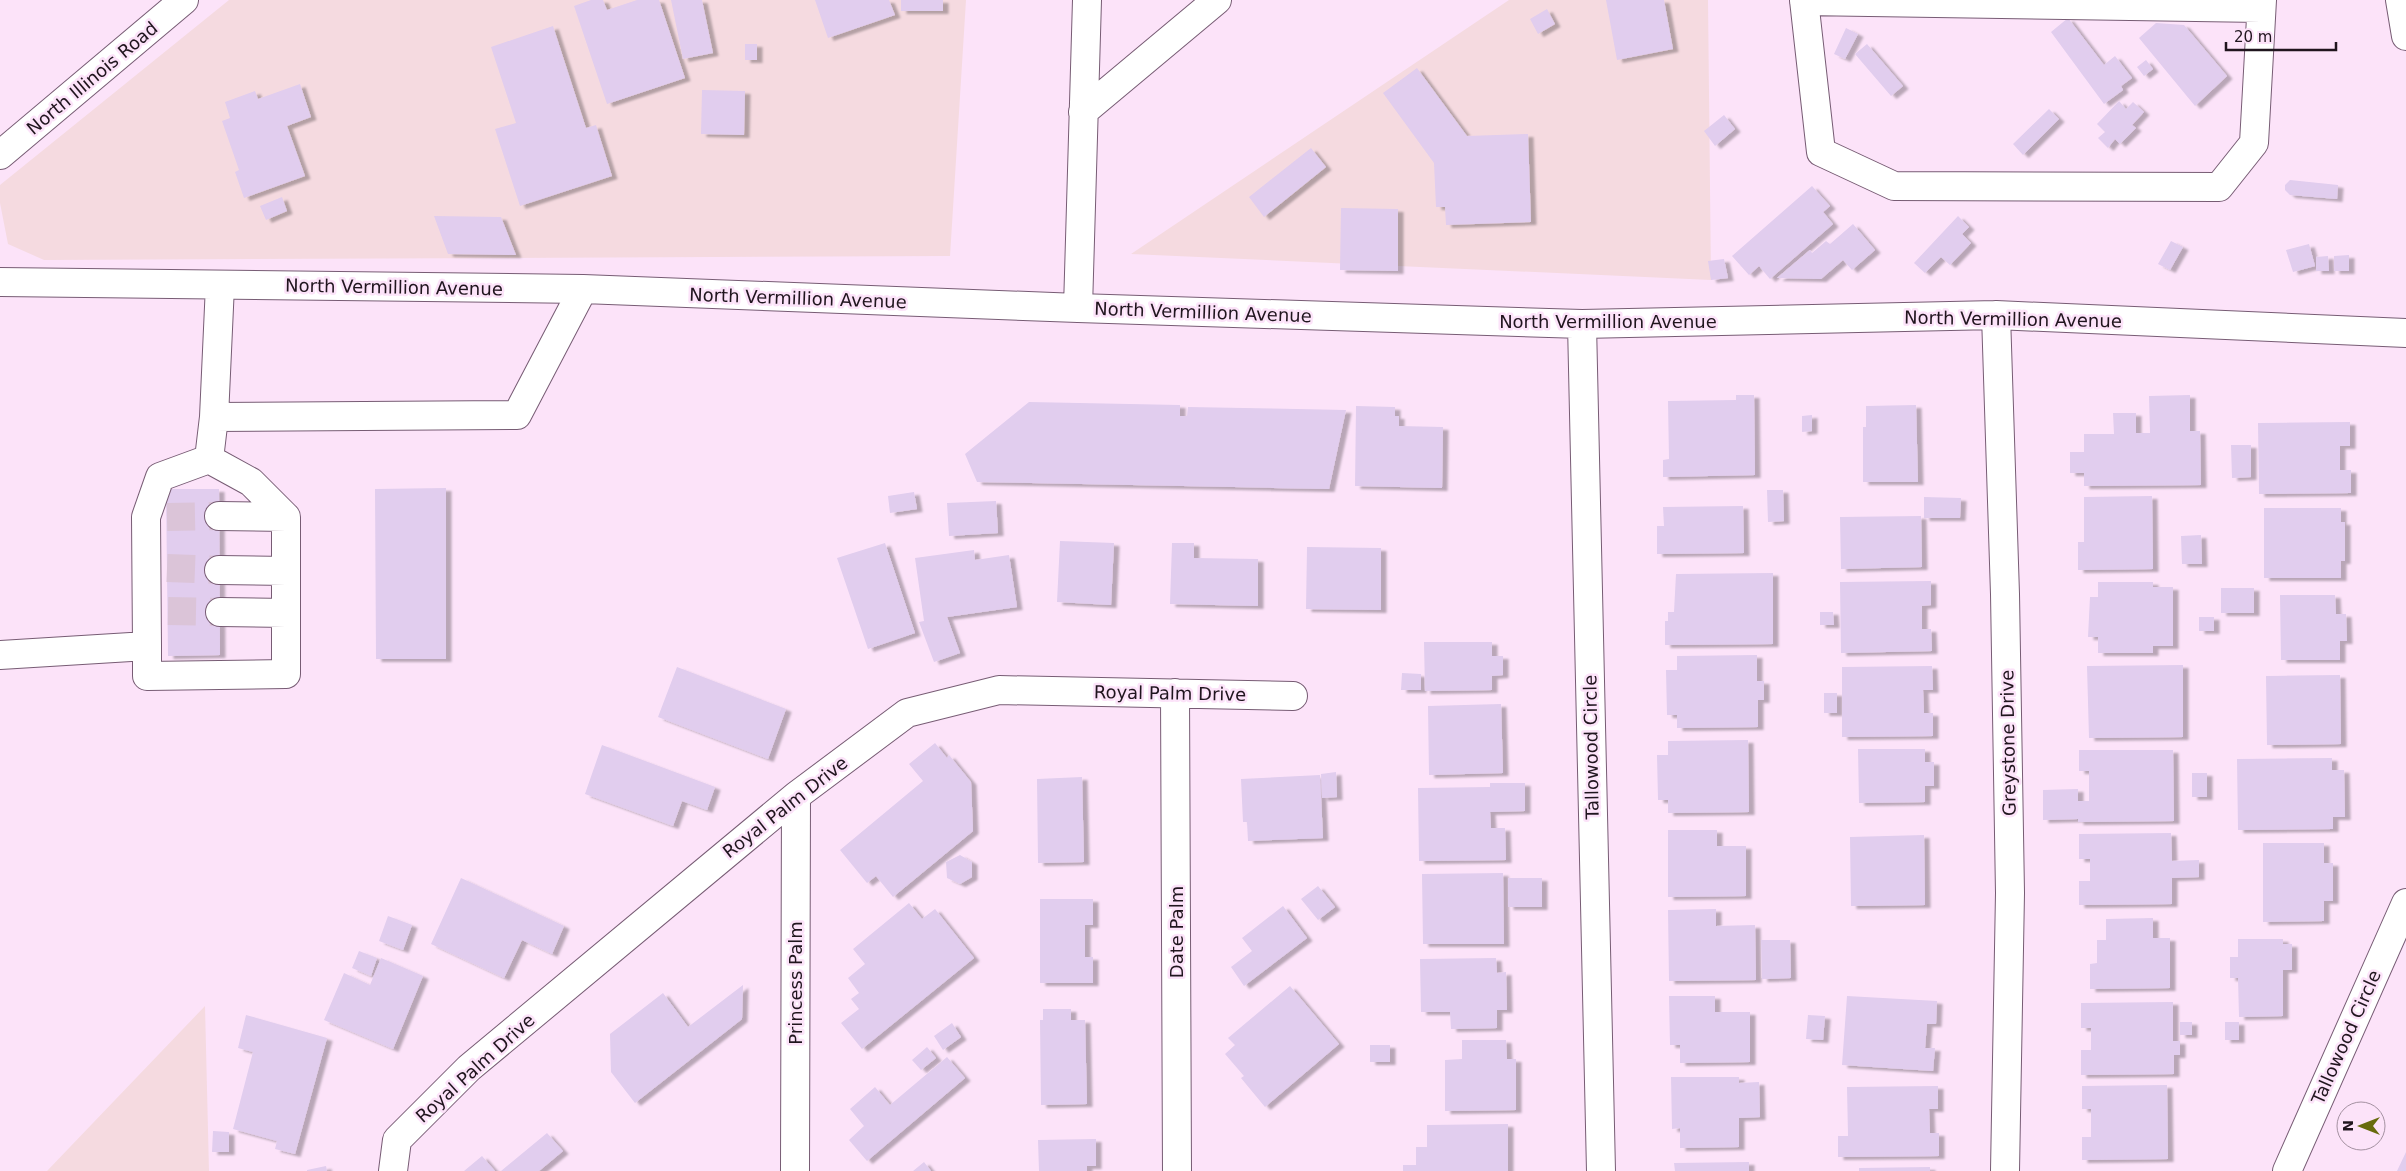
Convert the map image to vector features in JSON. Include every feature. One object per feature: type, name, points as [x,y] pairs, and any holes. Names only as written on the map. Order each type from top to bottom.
[{"type":"street","name":"North Illinois Road","points":[[0,155],[184,0]]},
{"type":"street","points":[[1078,308],[1087,0]]},
{"type":"street","points":[[1083,112],[1217,0]]},
{"type":"street","points":[[2400,0],[2406,36]]},
{"type":"street","points":[[1804,1],[2262,4],[2254,143],[2219,188],[1894,186],[1821,152],[1804,1]]},
{"type":"street","name":"North Vermillion Avenue","points":[[0,282],[583,289],[1078,308],[1582,324],[1996,314],[2406,333]]},
{"type":"street","points":[[210,459],[214,417],[220,285]]},
{"type":"street","points":[[214,417],[517,415],[583,289]]},
{"type":"street","name":"Greystone Drive","points":[[1996,314],[2006,594],[2010,893],[2006,1171]]},
{"type":"street","name":"Tallowood Circle","points":[[1582,324],[1601,1171]]},
{"type":"street","points":[[210,459],[251,482],[286,517],[286,674],[147,676],[146,646],[157,611],[156,517],[160,477],[210,459]]},
{"type":"street","points":[[219,516],[286,517]]},
{"type":"street","points":[[219,570],[286,571]]},
{"type":"street","points":[[220,612],[286,613]]},
{"type":"street","points":[[0,655],[146,646]]},
{"type":"street","name":"Royal Palm Drive","points":[[393,1171],[397,1140],[469,1068],[796,796],[907,713],[999,690],[1293,696]]},
{"type":"street","name":"Date Palm","points":[[1175,694],[1177,1171]]},
{"type":"street","name":"Princess Palm","points":[[795,1171],[796,796]]},
{"type":"street","name":"Tallowood Circle","points":[[2287,1171],[2406,903]]},
{"type":"shaded area","points":[[229,0],[966,0],[950,256],[44,260],[8,244],[0,203],[0,185]]},
{"type":"shaded area","points":[[1509,0],[1708,0],[1711,280],[1131,254]]},
{"type":"shaded area","points":[[205,1006],[209,1171],[47,1171]]},
{"type":"building","points":[[591,0],[603,0],[607,10],[637,0],[659,0],[685,78],[607,104],[574,6]]},
{"type":"building","points":[[671,0],[702,0],[713,53],[683,59]]},
{"type":"building","points":[[815,0],[889,0],[895,15],[828,38]]},
{"type":"building","points":[[901,0],[943,0],[943,11],[901,11]]},
{"type":"building","points":[[1606,0],[1664,0],[1673,49],[1617,60]]},
{"type":"building","points":[[1547,9],[1555,24],[1538,34],[1530,19]]},
{"type":"building","points":[[2068,18],[2104,65],[2115,56],[2132,78],[2121,86],[2123,90],[2104,104],[2051,32]]},
{"type":"building","points":[[2156,23],[2184,25],[2227,76],[2195,106],[2139,38]]},
{"type":"building","points":[[553,26],[586,128],[596,125],[612,176],[520,206],[495,129],[516,123],[491,47]]},
{"type":"building","points":[[1846,28],[1858,34],[1845,59],[1834,54]]},
{"type":"building","points":[[745,44],[757,44],[757,60],[745,60]]},
{"type":"building","points":[[1867,44],[1903,86],[1891,96],[1855,54]]},
{"type":"building","points":[[2146,60],[2153,69],[2144,76],[2137,67]]},
{"type":"building","points":[[1417,68],[1467,136],[1528,134],[1531,222],[1446,225],[1445,207],[1436,207],[1434,163],[1383,93]]},
{"type":"building","points":[[300,84],[311,117],[287,126],[305,176],[244,198],[235,172],[239,170],[222,121],[230,118],[225,102],[255,91],[258,99]]},
{"type":"building","points":[[702,90],[745,91],[744,135],[701,134]]},
{"type":"building","points":[[2119,101],[2126,109],[2133,102],[2144,112],[2132,125],[2136,128],[2120,144],[2115,139],[2108,148],[2098,138],[2105,132],[2097,124]]},
{"type":"building","points":[[2049,109],[2059,119],[2023,155],[2013,144]]},
{"type":"building","points":[[1724,115],[1735,129],[1715,146],[1704,131]]},
{"type":"building","points":[[1311,148],[1326,167],[1264,217],[1249,197]]},
{"type":"building","points":[[2290,180],[2338,185],[2337,199],[2290,195],[2285,190],[2285,185]]},
{"type":"building","points":[[1812,186],[1830,206],[1823,212],[1833,224],[1770,279],[1759,266],[1749,275],[1732,256]]},
{"type":"building","points":[[282,197],[287,211],[266,220],[260,206]]},
{"type":"building","points":[[1341,208],[1398,209],[1398,271],[1340,270]]},
{"type":"building","points":[[434,216],[501,217],[516,255],[448,254]]},
{"type":"building","points":[[1958,216],[1969,227],[1962,234],[1971,243],[1950,265],[1941,257],[1925,273],[1914,263]]},
{"type":"building","points":[[1853,224],[1875,250],[1852,270],[1843,260],[1821,279],[1777,278],[1810,250],[1812,253],[1826,241],[1830,244]]},
{"type":"building","points":[[2171,241],[2183,247],[2170,270],[2158,264]]},
{"type":"building","points":[[2309,244],[2315,266],[2293,272],[2286,250]]},
{"type":"building","points":[[2349,255],[2349,271],[2334,271],[2334,256]]},
{"type":"building","points":[[2328,256],[2329,271],[2316,271],[2316,257]]},
{"type":"building","points":[[1724,259],[1728,278],[1711,280],[1708,261]]},
{"type":"building","points":[[1736,395],[1754,395],[1755,475],[1663,477],[1663,460],[1669,459],[1668,401],[1736,400]]},
{"type":"building","points":[[2190,395],[2190,431],[2200,431],[2201,485],[2084,486],[2084,473],[2070,473],[2070,452],[2084,452],[2084,434],[2114,434],[2113,413],[2136,413],[2136,433],[2150,433],[2149,396]]},
{"type":"building","points":[[1029,402],[1180,405],[1180,416],[1187,416],[1188,407],[1346,410],[1329,489],[977,482],[965,454]]},
{"type":"building","points":[[1916,405],[1918,482],[1863,482],[1863,427],[1866,427],[1866,406]]},
{"type":"building","points":[[1356,406],[1395,407],[1395,416],[1399,416],[1399,426],[1443,427],[1442,488],[1355,486]]},
{"type":"building","points":[[1812,415],[1812,431],[1802,432],[1802,416]]},
{"type":"building","points":[[2350,422],[2350,446],[2340,446],[2340,470],[2351,470],[2351,493],[2259,494],[2258,423]]},
{"type":"building","points":[[2231,445],[2251,445],[2251,477],[2232,478]]},
{"type":"building","points":[[446,488],[446,659],[376,659],[375,489]]},
{"type":"building","points":[[166,489],[219,489],[220,655],[168,656]]},
{"type":"building","points":[[1767,490],[1783,490],[1784,521],[1768,522]]},
{"type":"building","points":[[914,492],[917,509],[890,513],[888,496]]},
{"type":"building","points":[[2152,496],[2153,569],[2078,570],[2078,542],[2084,542],[2084,497]]},
{"type":"building","points":[[1924,497],[1961,498],[1960,518],[1924,518]]},
{"type":"building","points":[[996,501],[998,533],[949,536],[947,503]]},
{"type":"building","points":[[1743,506],[1744,553],[1657,554],[1657,526],[1664,526],[1663,507]]},
{"type":"building","points":[[2264,508],[2341,508],[2341,522],[2345,522],[2345,561],[2341,561],[2341,578],[2264,578]]},
{"type":"building","points":[[1921,516],[1922,567],[1841,569],[1840,517]]},
{"type":"building","points":[[2201,535],[2202,564],[2182,564],[2181,536]]},
{"type":"building","points":[[1060,541],[1114,543],[1111,605],[1057,602]]},
{"type":"building","points":[[885,543],[915,633],[868,649],[837,558]]},
{"type":"building","points":[[1172,543],[1194,543],[1194,558],[1258,559],[1258,606],[1170,604]]},
{"type":"building","points":[[1307,547],[1381,548],[1381,610],[1306,609]]},
{"type":"building","points":[[974,550],[975,560],[1009,555],[1017,607],[947,617],[960,653],[934,662],[919,622],[924,621],[915,558]]},
{"type":"building","points":[[1773,573],[1773,644],[1665,645],[1665,621],[1668,621],[1668,612],[1674,612],[1676,574]]},
{"type":"building","points":[[1931,581],[1931,605],[1922,606],[1922,629],[1931,629],[1932,651],[1841,653],[1840,582]]},
{"type":"building","points":[[2098,582],[2153,582],[2153,587],[2173,587],[2173,646],[2153,646],[2153,653],[2098,653],[2098,637],[2088,637],[2090,597],[2098,597]]},
{"type":"building","points":[[2221,588],[2254,588],[2254,613],[2221,613]]},
{"type":"building","points":[[2280,595],[2335,595],[2336,614],[2346,614],[2347,641],[2340,641],[2340,660],[2281,660]]},
{"type":"building","points":[[1820,612],[1833,612],[1834,625],[1820,625]]},
{"type":"building","points":[[2199,617],[2214,617],[2214,631],[2199,631]]},
{"type":"building","points":[[1424,642],[1492,642],[1492,656],[1503,656],[1503,675],[1492,676],[1492,690],[1425,691]]},
{"type":"building","points":[[1757,655],[1757,681],[1764,681],[1764,700],[1758,700],[1758,727],[1677,728],[1677,715],[1667,715],[1666,670],[1677,670],[1677,656]]},
{"type":"building","points":[[2183,665],[2183,737],[2089,738],[2087,666]]},
{"type":"building","points":[[1932,666],[1933,690],[1923,690],[1924,713],[1933,713],[1933,736],[1842,737],[1842,667]]},
{"type":"building","points":[[677,667],[786,709],[768,759],[658,717]]},
{"type":"building","points":[[1402,673],[1421,674],[1421,690],[1401,690]]},
{"type":"building","points":[[2340,675],[2341,744],[2267,745],[2266,676]]},
{"type":"building","points":[[1824,693],[1837,693],[1837,713],[1824,713]]},
{"type":"building","points":[[1501,704],[1503,773],[1429,775],[1428,706]]},
{"type":"building","points":[[1748,740],[1749,812],[1668,813],[1668,800],[1658,800],[1657,755],[1668,755],[1668,741]]},
{"type":"building","points":[[935,743],[947,758],[949,755],[971,782],[973,831],[893,897],[876,876],[867,883],[840,850],[923,781],[909,764]]},
{"type":"building","points":[[602,745],[715,787],[707,810],[682,801],[673,826],[585,794]]},
{"type":"building","points":[[1858,749],[1925,749],[1925,762],[1934,762],[1934,786],[1925,786],[1925,802],[1859,803]]},
{"type":"building","points":[[2079,750],[2173,750],[2174,821],[2078,822],[2078,819],[2043,820],[2043,790],[2078,789],[2078,801],[2089,801],[2089,771],[2079,771]]},
{"type":"building","points":[[2332,758],[2332,770],[2344,770],[2345,817],[2333,817],[2333,829],[2238,830],[2237,759]]},
{"type":"building","points":[[1336,772],[1337,797],[1322,798],[1321,774]]},
{"type":"building","points":[[2192,773],[2207,773],[2207,797],[2192,797]]},
{"type":"building","points":[[1320,775],[1323,838],[1248,841],[1247,822],[1243,822],[1241,779]]},
{"type":"building","points":[[1082,777],[1084,862],[1038,863],[1037,779]]},
{"type":"building","points":[[1490,783],[1525,783],[1525,811],[1490,812],[1491,828],[1505,828],[1506,860],[1419,861],[1418,788],[1490,787]]},
{"type":"building","points":[[1668,830],[1717,830],[1717,846],[1746,846],[1746,896],[1668,897]]},
{"type":"building","points":[[2171,833],[2172,861],[2199,860],[2199,877],[2172,878],[2172,904],[2079,905],[2079,881],[2090,881],[2090,859],[2079,859],[2079,834]]},
{"type":"building","points":[[1924,835],[1925,905],[1851,906],[1850,837]]},
{"type":"building","points":[[2263,843],[2324,843],[2324,863],[2333,863],[2333,901],[2324,901],[2324,921],[2263,922]]},
{"type":"building","points":[[960,855],[972,862],[972,877],[960,884],[947,878],[946,862]]},
{"type":"building","points":[[1503,873],[1504,944],[1423,944],[1422,874]]},
{"type":"building","points":[[461,878],[564,926],[552,954],[522,940],[504,978],[431,944]]},
{"type":"building","points":[[1508,878],[1542,878],[1542,907],[1508,907]]},
{"type":"building","points":[[1318,886],[1335,907],[1318,920],[1301,899]]},
{"type":"building","points":[[1040,899],[1093,899],[1093,925],[1085,925],[1085,957],[1093,957],[1093,983],[1040,983]]},
{"type":"building","points":[[909,903],[922,919],[935,909],[974,958],[862,1049],[841,1023],[859,1009],[851,999],[859,993],[848,978],[865,964],[853,949]]},
{"type":"building","points":[[1283,906],[1307,938],[1244,986],[1231,967],[1252,951],[1242,938]]},
{"type":"building","points":[[1716,909],[1716,926],[1755,925],[1756,980],[1669,981],[1668,910]]},
{"type":"building","points":[[388,916],[412,925],[403,950],[379,941]]},
{"type":"building","points":[[2153,918],[2153,938],[2170,938],[2170,988],[2090,989],[2090,964],[2097,963],[2097,940],[2106,940],[2106,919]]},
{"type":"building","points":[[2238,939],[2283,939],[2283,944],[2292,944],[2292,970],[2283,970],[2283,1016],[2239,1017],[2238,978],[2230,978],[2230,957],[2238,957]]},
{"type":"building","points":[[1761,940],[1790,940],[1791,978],[1762,979]]},
{"type":"building","points":[[359,951],[377,958],[371,976],[352,968]]},
{"type":"building","points":[[381,958],[423,976],[393,1049],[324,1020],[344,973],[370,985]]},
{"type":"building","points":[[1496,958],[1497,973],[1506,972],[1507,1010],[1497,1010],[1497,1028],[1451,1029],[1450,1012],[1421,1012],[1420,959]]},
{"type":"building","points":[[743,985],[742,1019],[635,1103],[611,1072],[610,1034],[663,993],[688,1027]]},
{"type":"building","points":[[1290,986],[1339,1044],[1265,1107],[1241,1078],[1244,1076],[1225,1054],[1235,1045],[1228,1038]]},
{"type":"building","points":[[1669,996],[1715,996],[1715,1012],[1750,1012],[1750,1062],[1680,1063],[1680,1045],[1670,1045]]},
{"type":"building","points":[[1847,996],[1937,1001],[1936,1024],[1927,1024],[1925,1048],[1935,1048],[1933,1071],[1842,1065]]},
{"type":"building","points":[[2173,1002],[2173,1041],[2180,1041],[2180,1055],[2174,1055],[2174,1074],[2081,1075],[2081,1050],[2091,1050],[2091,1028],[2081,1028],[2081,1003]]},
{"type":"building","points":[[1043,1009],[1071,1009],[1071,1020],[1085,1020],[1087,1104],[1041,1105],[1040,1020],[1043,1020]]},
{"type":"building","points":[[246,1015],[327,1038],[295,1154],[275,1149],[277,1141],[233,1129],[253,1052],[238,1048]]},
{"type":"building","points":[[1808,1015],[1825,1016],[1823,1040],[1806,1039]]},
{"type":"building","points":[[2180,1022],[2192,1022],[2192,1035],[2180,1035]]},
{"type":"building","points":[[2225,1022],[2239,1022],[2239,1040],[2225,1040]]},
{"type":"building","points":[[952,1023],[961,1037],[943,1050],[934,1036]]},
{"type":"building","points":[[1462,1040],[1506,1040],[1507,1059],[1516,1059],[1516,1110],[1445,1111],[1445,1060],[1462,1059]]},
{"type":"building","points":[[1370,1045],[1390,1045],[1390,1062],[1370,1062]]},
{"type":"building","points":[[927,1047],[936,1058],[921,1070],[912,1060]]},
{"type":"building","points":[[947,1057],[965,1078],[867,1161],[849,1140],[864,1126],[850,1109],[875,1087],[890,1105]]},
{"type":"building","points":[[1671,1077],[1739,1077],[1739,1083],[1759,1082],[1760,1117],[1739,1118],[1739,1147],[1680,1148],[1680,1128],[1672,1129]]},
{"type":"building","points":[[2167,1085],[2168,1159],[2082,1160],[2082,1137],[2091,1137],[2091,1109],[2082,1109],[2082,1086]]},
{"type":"building","points":[[1938,1086],[1938,1109],[1929,1109],[1930,1133],[1939,1133],[1939,1156],[1838,1157],[1838,1136],[1848,1136],[1847,1087]]},
{"type":"building","points":[[1508,1124],[1508,1171],[1403,1171],[1403,1165],[1416,1165],[1416,1147],[1427,1147],[1427,1125]]},
{"type":"building","points":[[213,1131],[229,1132],[229,1152],[212,1152]]},
{"type":"building","points":[[547,1133],[563,1151],[539,1171],[501,1171]]},
{"type":"building","points":[[1096,1139],[1096,1166],[1087,1166],[1087,1171],[1039,1171],[1038,1140]]},
{"type":"building","points":[[2406,1152],[2406,1171],[2397,1171]]},
{"type":"building","points":[[482,1156],[495,1171],[464,1171]]},
{"type":"building","points":[[924,1162],[931,1171],[913,1171]]},
{"type":"building","points":[[1749,1162],[1749,1171],[1675,1171],[1674,1163]]},
{"type":"building","points":[[326,1166],[327,1171],[307,1171],[307,1170]]},
{"type":"building","points":[[1930,1167],[1930,1171],[1859,1171],[1859,1168]]},
{"type":"tunnel","points":[[167,517],[219,516]]},
{"type":"tunnel","points":[[167,568],[219,570]]},
{"type":"tunnel","points":[[168,611],[220,612]]}]
